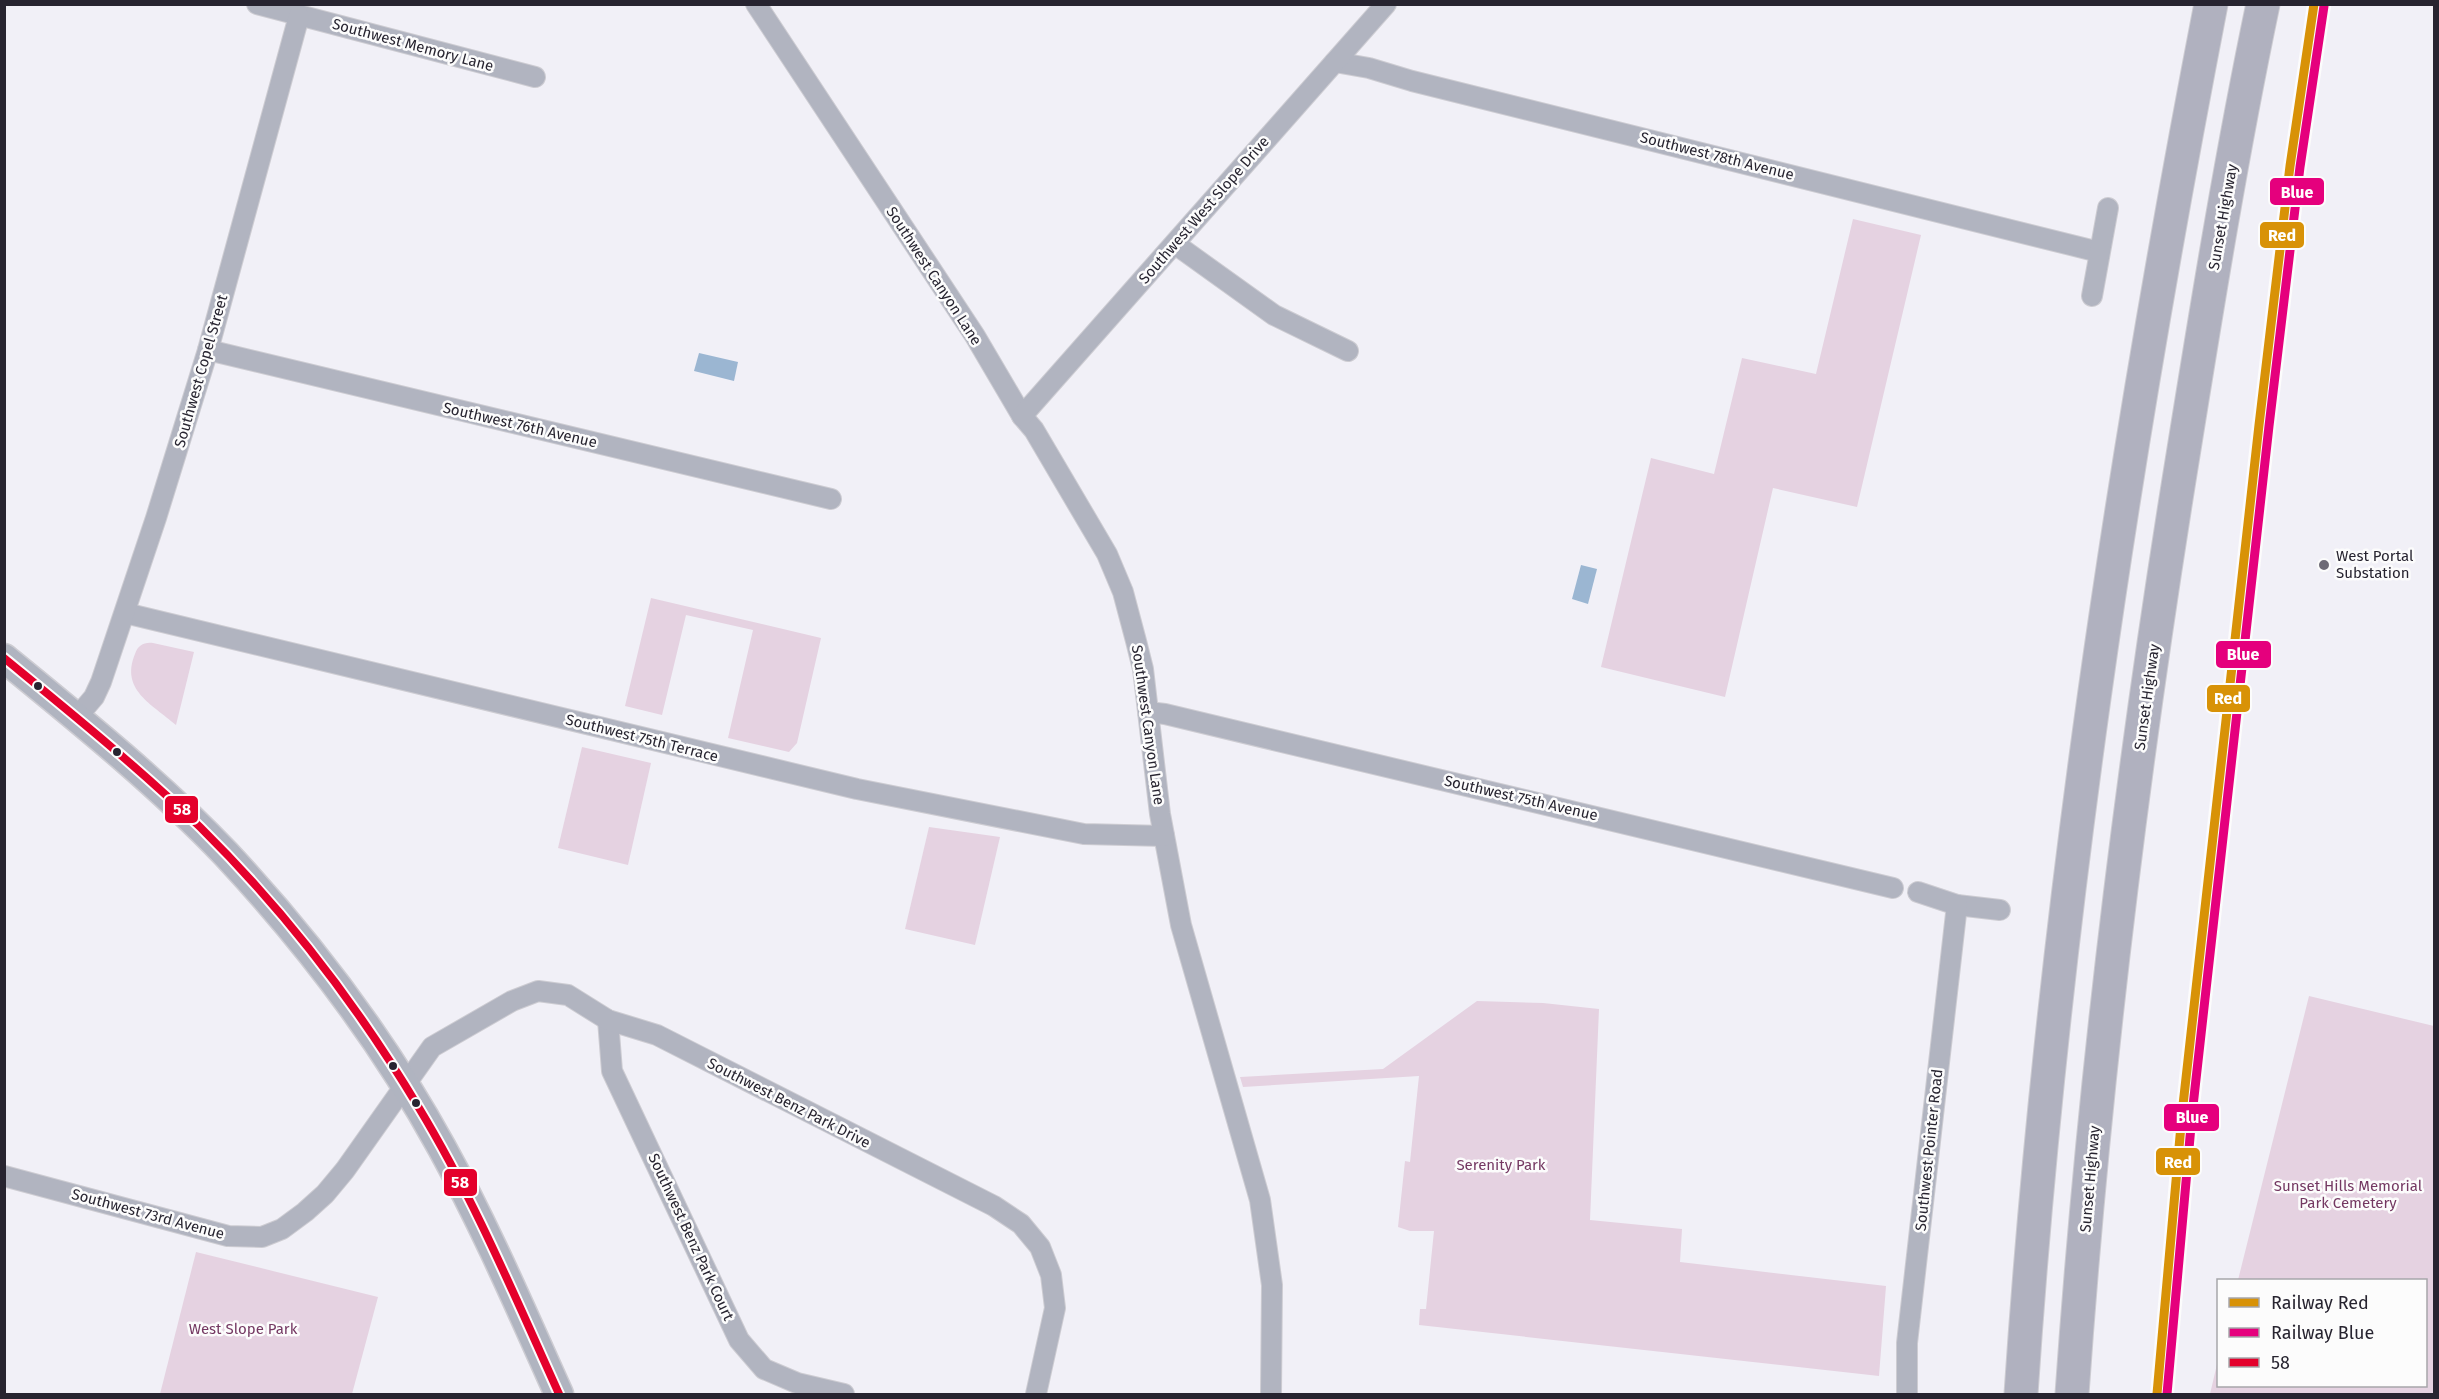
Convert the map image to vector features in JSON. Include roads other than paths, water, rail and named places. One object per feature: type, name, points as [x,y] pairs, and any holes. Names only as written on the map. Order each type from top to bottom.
[{"type":"highway","points":[[2021,1395],[2026,1313],[2048,1089],[2080,802],[2126,484],[2160,279],[2211,4]]},
{"type":"highway","name":"Sunset Highway","points":[[2072,1395],[2106,1025],[2146,696],[2210,285],[2264,4]]},
{"type":"main road","points":[[4,658],[77,717],[224,853],[305,945],[343,994],[406,1087],[442,1147],[475,1210],[559,1395]]},
{"type":"street","name":"Southwest Memory Lane","points":[[256,4],[535,77]]},
{"type":"street","name":"Southwest Canyon Lane","points":[[756,4],[975,336],[1022,416],[1034,430],[1070,489],[1116,575],[1126,601],[1143,669],[1164,836],[1181,925],[1260,1200],[1272,1285],[1271,1395]]},
{"type":"street","name":"Southwest West Slope Drive","points":[[1022,416],[1386,4]]},
{"type":"street","name":"Southwest Copel Street","points":[[77,717],[94,697],[101,682],[125,613],[208,350],[299,15]]},
{"type":"street","name":"Southwest 78th Avenue","points":[[1335,62],[1368,68],[1412,81],[2099,252]]},
{"type":"street","points":[[2092,296],[2108,208]]},
{"type":"street","points":[[1175,244],[1274,315],[1348,351]]},
{"type":"street","name":"Southwest 76th Avenue","points":[[208,350],[831,499]]},
{"type":"street","name":"Southwest 75th Terrace","points":[[125,613],[857,789],[1084,834],[1164,836]]},
{"type":"street","name":"Southwest 75th Avenue","points":[[1148,712],[1166,714],[1893,888]]},
{"type":"street","points":[[1918,892],[1957,905],[2000,910]]},
{"type":"street","name":"Southwest Pointer Road","points":[[1907,1395],[1907,1343],[1957,905]]},
{"type":"street","name":"Southwest Benz Park Drive","points":[[406,1087],[432,1047],[512,1001],[538,991],[568,994],[609,1020],[657,1035],[994,1206],[1021,1224],[1040,1247],[1051,1275],[1055,1308],[1036,1395]]},
{"type":"street","name":"Southwest Benz Park Court","points":[[609,1020],[612,1071],[739,1340],[764,1368],[797,1383],[844,1395]]},
{"type":"street","name":"Southwest 73rd Avenue","points":[[4,1176],[228,1236],[262,1237],[282,1229],[325,1194],[406,1087]]},
{"type":"water","points":[[699,353],[738,362],[734,381],[694,371]]},
{"type":"water","points":[[1581,565],[1597,569],[1588,604],[1572,599]]},
{"type":"rail line","name":"Red","points":[[2157,1394],[2182,1114],[2259,425],[2290,166],[2314,4]]},
{"type":"rail line","name":"Blue","points":[[2167,1394],[2192,1115],[2269,426],[2300,167],[2324,6]]},
{"type":"place","name":"West Portal Substation","points":[[2324,565]]},
{"type":"park label","name":"Serenity Park","points":[[1501,1165]]},
{"type":"park label","name":"Sunset Hills Memorial Park Cemetery","points":[[2348,1194]]},
{"type":"park label","name":"West Slope Park","points":[[243,1329]]}]
